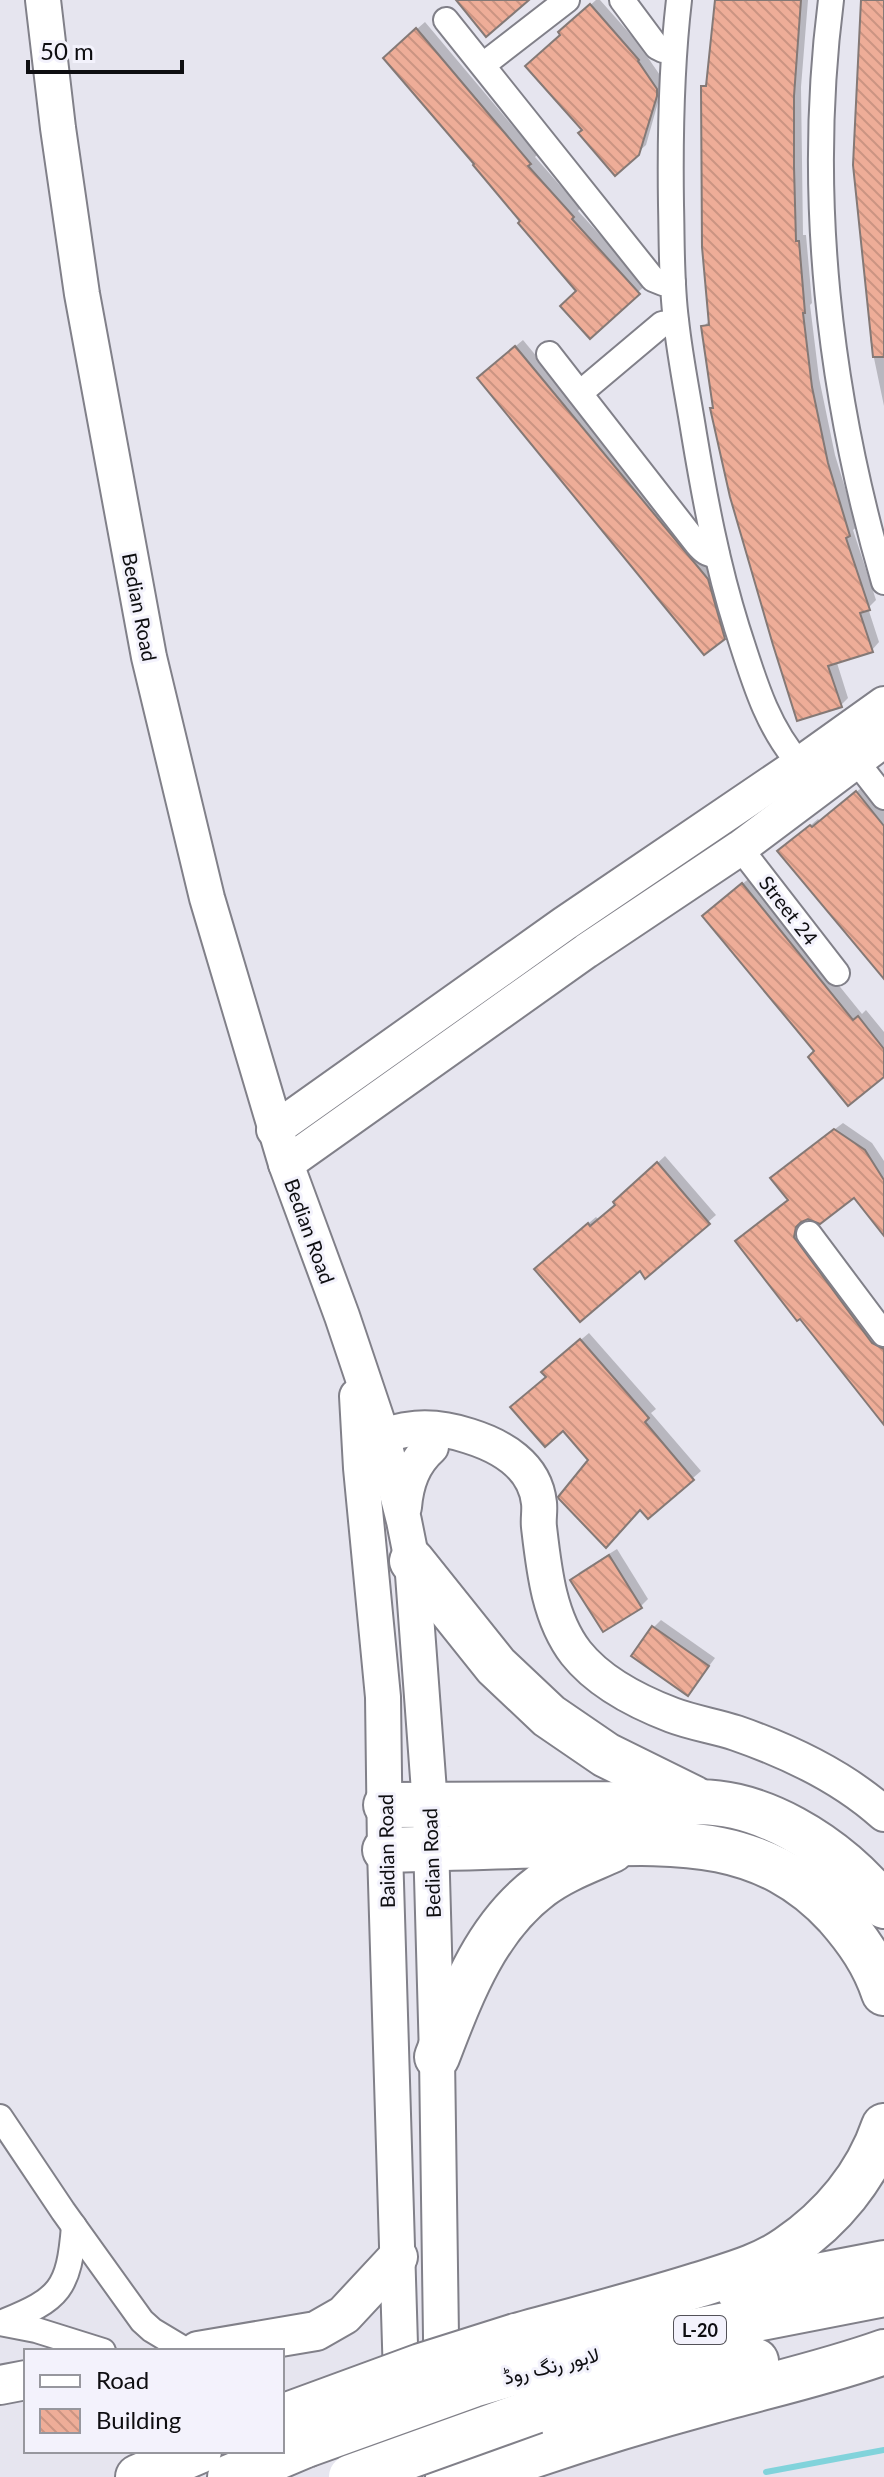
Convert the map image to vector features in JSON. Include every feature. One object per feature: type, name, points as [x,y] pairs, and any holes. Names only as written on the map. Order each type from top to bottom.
[{"type":"highway","points":[[408,1541],[496,1666],[549,1716],[606,1755],[698,1801],[755,1812],[787,1824],[851,1870],[884,1906]]},
{"type":"highway","points":[[386,1805],[679,1804],[698,1801]]},
{"type":"highway","points":[[437,2057],[472,1972],[496,1930],[541,1886],[572,1868],[629,1843]]},
{"type":"highway","points":[[385,1850],[629,1843],[707,1846],[740,1853],[769,1863],[800,1882],[830,1909],[859,1940],[878,1974],[884,1993]]},
{"type":"highway","points":[[517,2354],[638,2304],[757,2266],[787,2249],[818,2225],[861,2177],[876,2150],[884,2126]]},
{"type":"highway","points":[[638,2304],[735,2292],[884,2263]]},
{"type":"highway","name":"لاہور رنگ روڈ","points":[[294,2431],[473,2385],[517,2354],[690,2332],[884,2294]]},
{"type":"highway","name":"لاہور رنگ روڈ","points":[[351,2477],[543,2430],[709,2370],[884,2338]]},
{"type":"highway","points":[[472,2477],[543,2430],[677,2410],[841,2368],[884,2352]]},
{"type":"highway","points":[[138,2477],[194,2453]]},
{"type":"highway","name":"لاہور رنگ روڈ","points":[[230,2477],[263,2453]]},
{"type":"main road","name":"Bedian Road","points":[[43,0],[82,294],[149,657],[207,898],[274,1130],[356,1359],[373,1452],[408,1541],[430,1805],[443,2477]]},
{"type":"main road","points":[[274,1130],[564,924],[884,704]]},
{"type":"main road","points":[[286,1164],[586,951],[730,854],[884,740]]},
{"type":"main road","points":[[698,831],[730,854]]},
{"type":"main road","points":[[564,924],[586,951]]},
{"type":"main road","points":[[373,1452],[401,1429],[431,1427],[449,1429],[491,1442],[504,1450],[523,1467],[539,1500],[545,1580],[561,1629],[577,1654],[598,1675],[648,1705],[736,1733],[795,1757],[868,1800],[884,1814]]},
{"type":"main road","points":[[373,1452],[431,1447],[470,1436]]},
{"type":"main road","points":[[408,1541],[404,1503],[418,1459],[431,1447]]},
{"type":"main road","name":"Baidian Road","points":[[373,1452],[383,1697],[404,2477]]},
{"type":"main road","points":[[210,2349],[316,2331],[344,2315],[398,2257]]},
{"type":"main road","points":[[0,2385],[24,2380]]},
{"type":"street","points":[[483,65],[567,0]]},
{"type":"street","points":[[622,0],[657,47],[673,50]]},
{"type":"street","points":[[679,0],[673,50],[671,160],[676,322],[709,526],[726,594],[771,724],[800,764]]},
{"type":"street","points":[[831,0],[821,101],[823,255],[839,391],[865,517],[884,582]]},
{"type":"street","points":[[446,20],[653,279],[673,283]]},
{"type":"street","points":[[580,393],[662,324],[676,322]]},
{"type":"street","points":[[549,354],[697,544],[704,552],[717,555]]},
{"type":"street","points":[[856,761],[884,797]]},
{"type":"street","name":"Street 24","points":[[730,854],[837,973]]},
{"type":"street","points":[[809,1234],[884,1334]]},
{"type":"street","points":[[0,2117],[142,2321],[184,2349]]},
{"type":"street","points":[[1,2322],[46,2303],[57,2291],[70,2265],[74,2226]]},
{"type":"street","points":[[1,2322],[96,2349]]},
{"type":"building","points":[[456,0],[529,0],[486,37]]},
{"type":"building","points":[[715,0],[801,0],[794,96],[794,167],[796,241],[799,241],[803,313],[812,387],[828,463],[850,536],[846,538],[870,610],[860,613],[873,652],[828,666],[842,707],[797,721],[730,497],[710,408],[713,408],[701,326],[709,325],[702,247],[701,86],[706,86]]},
{"type":"building","points":[[861,0],[884,0],[884,357],[873,357],[853,165]]},
{"type":"building","points":[[590,4],[639,60],[657,89],[639,155],[615,176],[578,133],[582,130],[525,66]]},
{"type":"building","points":[[416,28],[531,164],[528,166],[574,217],[572,219],[640,294],[590,339],[560,306],[576,291],[518,223],[520,221],[474,164],[383,58]]},
{"type":"building","points":[[515,346],[708,579],[725,639],[704,655],[477,378]]},
{"type":"building","points":[[856,791],[884,826],[884,979],[777,851]]},
{"type":"building","points":[[742,883],[853,1020],[858,1016],[884,1049],[884,1077],[848,1106],[808,1057],[814,1051],[702,916]]},
{"type":"building","points":[[834,1129],[865,1150],[884,1180],[884,1236],[854,1198],[820,1224],[808,1219],[801,1222],[796,1227],[794,1237],[872,1343],[884,1349],[884,1425],[735,1241],[788,1200],[770,1178]]},
{"type":"building","points":[[657,1162],[710,1224],[645,1279],[640,1271],[580,1322],[534,1269],[588,1223],[590,1226],[615,1205],[613,1202]]},
{"type":"building","points":[[580,1339],[649,1418],[645,1422],[694,1480],[648,1519],[640,1510],[606,1548],[558,1497],[588,1460],[563,1431],[545,1447],[510,1407],[546,1377],[541,1372]]},
{"type":"building","points":[[609,1555],[642,1608],[603,1632],[570,1580]]},
{"type":"building","points":[[652,1626],[709,1666],[688,1696],[631,1656]]},
{"type":"waterway","points":[[766,2472],[884,2450]]}]
